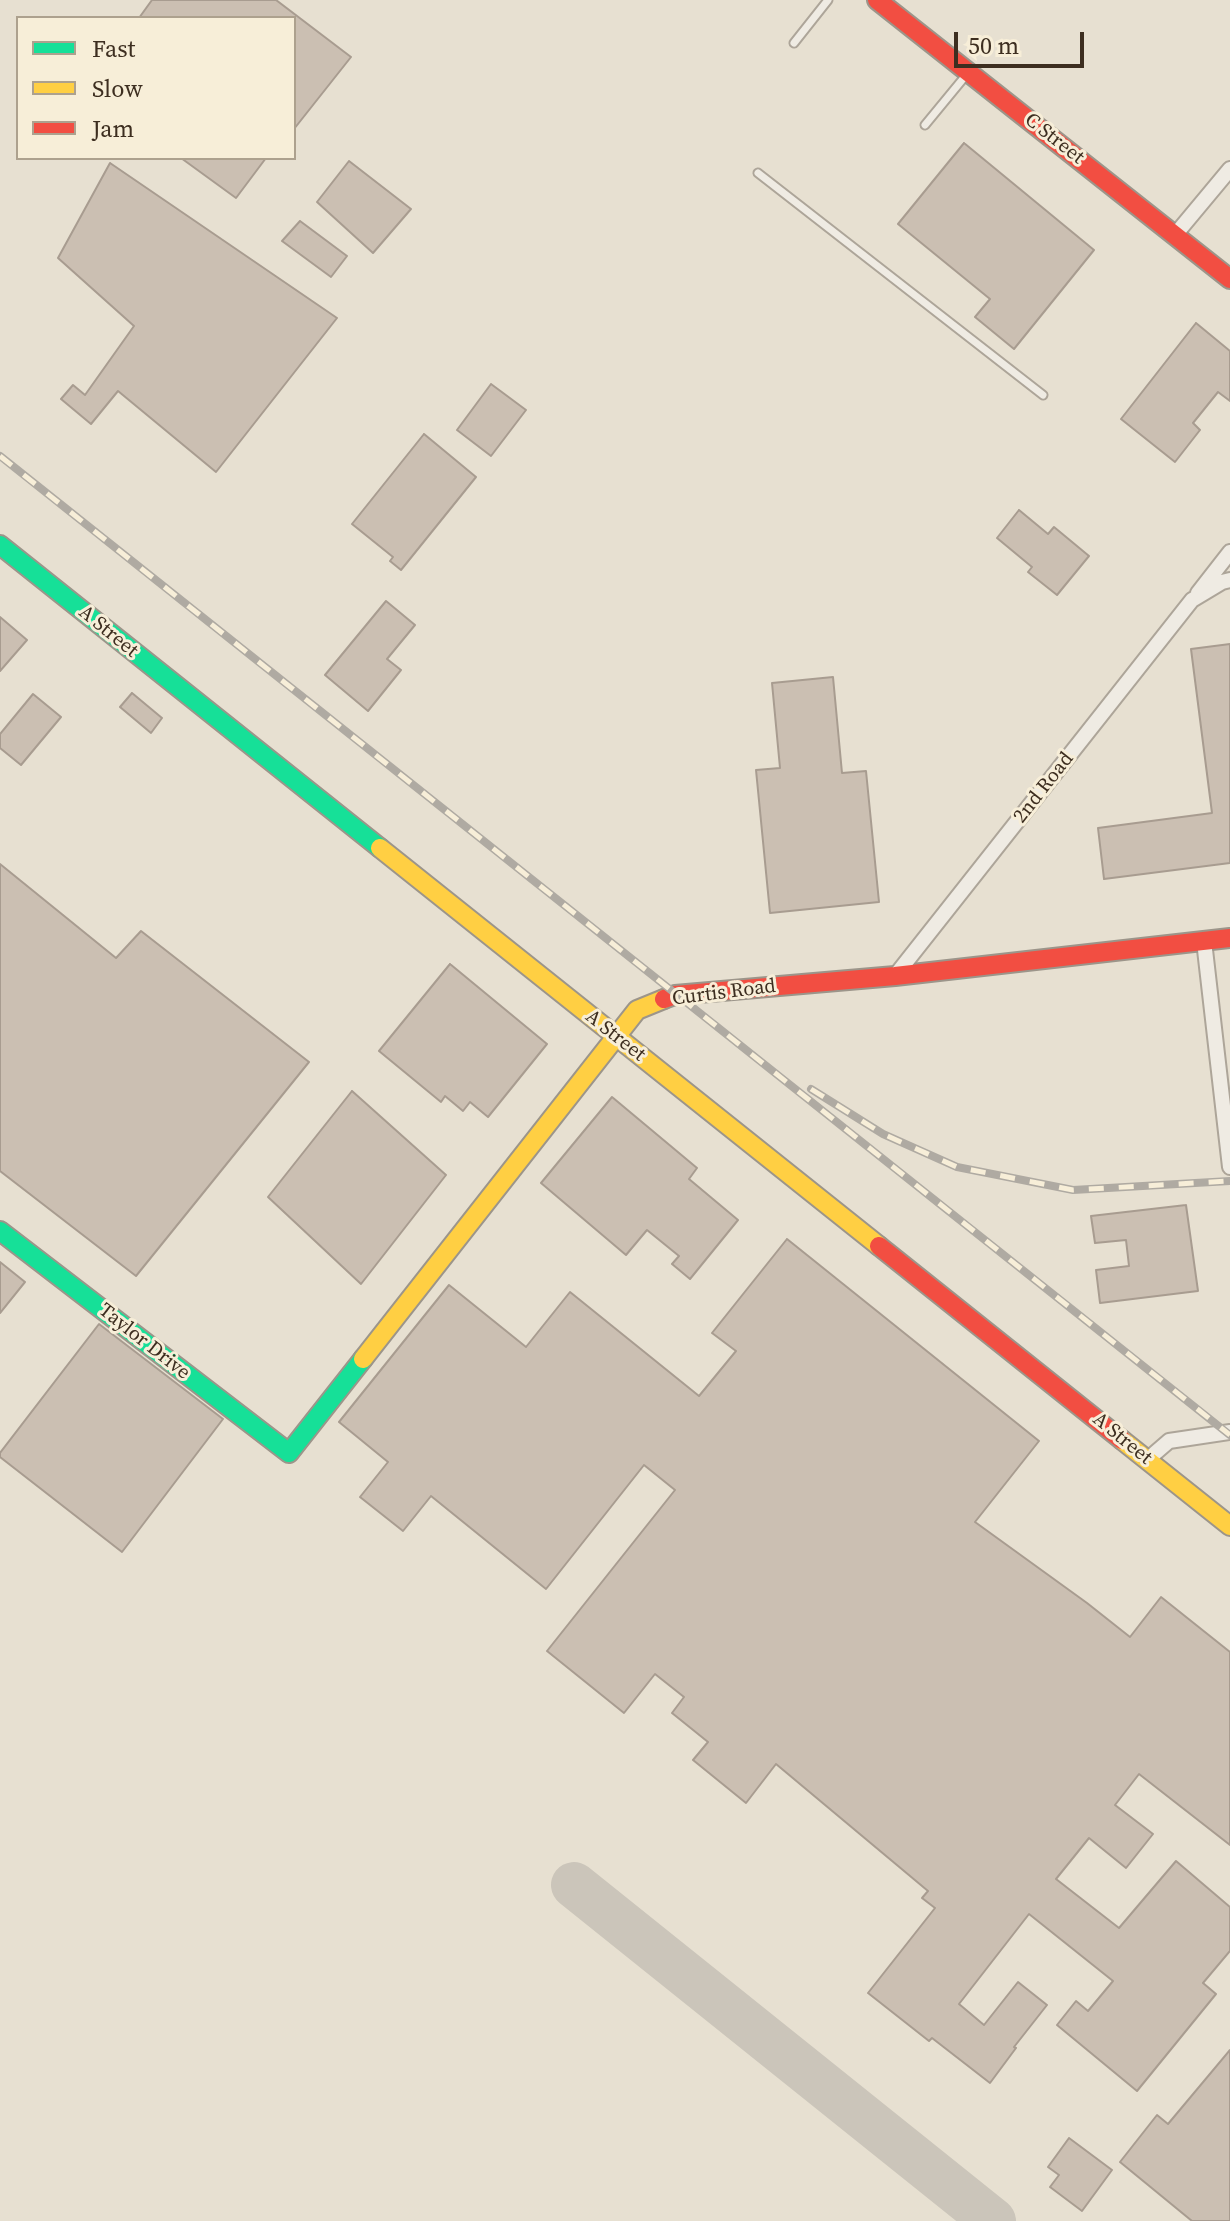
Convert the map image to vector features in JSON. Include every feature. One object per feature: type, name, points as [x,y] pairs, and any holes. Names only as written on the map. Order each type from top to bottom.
[{"type":"street","name":"C Street","points":[[877,0],[1230,279]]},
{"type":"street","points":[[1175,235],[1230,169]]},
{"type":"street","name":"A Street","points":[[0,545],[1230,1526]]},
{"type":"street","name":"2nd Road","points":[[895,976],[1230,552]]},
{"type":"street","name":"2nd Road","points":[[1192,600],[1230,580]]},
{"type":"street","name":"Curtis Road","points":[[289,1453],[637,1010],[675,995],[895,976],[1230,938]]},
{"type":"street","points":[[1204,941],[1230,1167]]},
{"type":"street","name":"Taylor Drive","points":[[0,1231],[289,1453]]},
{"type":"street","points":[[1147,1460],[1169,1441],[1230,1432]]},
{"type":"lane","points":[[794,43],[828,0]]},
{"type":"lane","points":[[925,125],[968,72]]},
{"type":"lane","points":[[758,173],[1043,395]]},
{"type":"building","points":[[152,0],[276,0],[351,57],[296,126],[296,16],[140,16]]},
{"type":"building","points":[[964,143],[1094,250],[1014,349],[975,317],[990,299],[898,224]]},
{"type":"building","points":[[184,160],[264,160],[236,198]]},
{"type":"building","points":[[349,161],[411,209],[373,253],[317,202]]},
{"type":"building","points":[[110,163],[337,318],[216,472],[118,391],[91,424],[61,399],[73,385],[85,395],[134,326],[58,258]]},
{"type":"building","points":[[300,221],[347,256],[331,277],[282,241]]},
{"type":"building","points":[[1196,323],[1230,351],[1230,401],[1218,392],[1193,423],[1200,430],[1175,462],[1121,419]]},
{"type":"building","points":[[491,384],[526,410],[491,456],[457,430]]},
{"type":"building","points":[[424,434],[476,477],[401,570],[390,561],[393,557],[352,524]]},
{"type":"building","points":[[1019,510],[1048,534],[1054,527],[1089,556],[1057,595],[1028,572],[1032,567],[997,538]]},
{"type":"building","points":[[386,601],[415,625],[387,659],[401,670],[368,711],[325,675]]},
{"type":"building","points":[[0,617],[27,640],[0,671]]},
{"type":"building","points":[[1230,644],[1230,863],[1104,879],[1098,828],[1212,813],[1191,649]]},
{"type":"building","points":[[833,677],[842,773],[866,771],[879,902],[770,913],[756,770],[780,768],[772,683]]},
{"type":"building","points":[[132,693],[162,718],[151,733],[120,707]]},
{"type":"building","points":[[33,694],[61,717],[21,765],[0,748],[0,734]]},
{"type":"building","points":[[0,864],[116,958],[141,931],[309,1062],[136,1276],[0,1171]]},
{"type":"building","points":[[450,964],[547,1044],[488,1117],[470,1102],[463,1111],[445,1096],[441,1102],[379,1051]]},
{"type":"building","points":[[352,1091],[446,1175],[361,1284],[268,1197]]},
{"type":"building","points":[[612,1097],[697,1168],[689,1179],[738,1220],[690,1279],[672,1264],[679,1256],[647,1230],[626,1255],[541,1183]]},
{"type":"building","points":[[1186,1205],[1198,1291],[1100,1303],[1096,1270],[1129,1266],[1126,1240],[1095,1243],[1091,1216]]},
{"type":"building","points":[[787,1239],[1039,1441],[975,1522],[1130,1637],[1161,1597],[1230,1652],[1230,1845],[1139,1774],[1115,1805],[1153,1834],[1126,1868],[1089,1838],[1056,1879],[1119,1928],[1176,1861],[1230,1907],[1230,1951],[1203,1983],[1216,1994],[1137,2091],[1057,2025],[1076,2001],[1088,2011],[1113,1981],[1029,1914],[959,2004],[984,2025],[1018,1982],[1047,2005],[990,2083],[932,2038],[929,2041],[868,1993],[935,1908],[922,1898],[928,1891],[776,1764],[746,1803],[693,1760],[708,1742],[672,1713],[684,1697],[655,1674],[624,1713],[547,1651],[675,1490],[644,1465],[546,1589],[431,1496],[403,1531],[360,1497],[388,1462],[339,1422],[449,1285],[526,1347],[570,1292],[699,1396],[736,1351],[712,1333]]},
{"type":"building","points":[[0,1262],[25,1282],[0,1313]]},
{"type":"building","points":[[99,1324],[223,1419],[122,1552],[0,1457]]},
{"type":"building","points":[[1230,2050],[1230,2221],[1192,2221],[1120,2162],[1157,2115],[1168,2124]]},
{"type":"building","points":[[1069,2138],[1112,2170],[1082,2211],[1050,2187],[1059,2175],[1048,2167]]},
{"type":"taxiway","points":[[574,1885],[993,2221]]},
{"type":"railway","points":[[0,456],[1230,1435]]},
{"type":"railway","points":[[811,1089],[883,1134],[957,1167],[1073,1190],[1230,1181]]},
{"type":"traffic: fast","points":[[0,545],[380,848]]},
{"type":"traffic: fast","points":[[0,1231],[289,1453],[363,1359]]},
{"type":"traffic: slow","points":[[380,848],[879,1246]]},
{"type":"traffic: slow","points":[[363,1359],[637,1010],[664,999]]},
{"type":"traffic: slow","points":[[1122,1440],[1230,1526]]},
{"type":"traffic: jam","points":[[877,0],[1230,279]]},
{"type":"traffic: jam","points":[[664,999],[675,995],[895,976],[1230,938]]},
{"type":"traffic: jam","points":[[879,1246],[1122,1440]]}]
